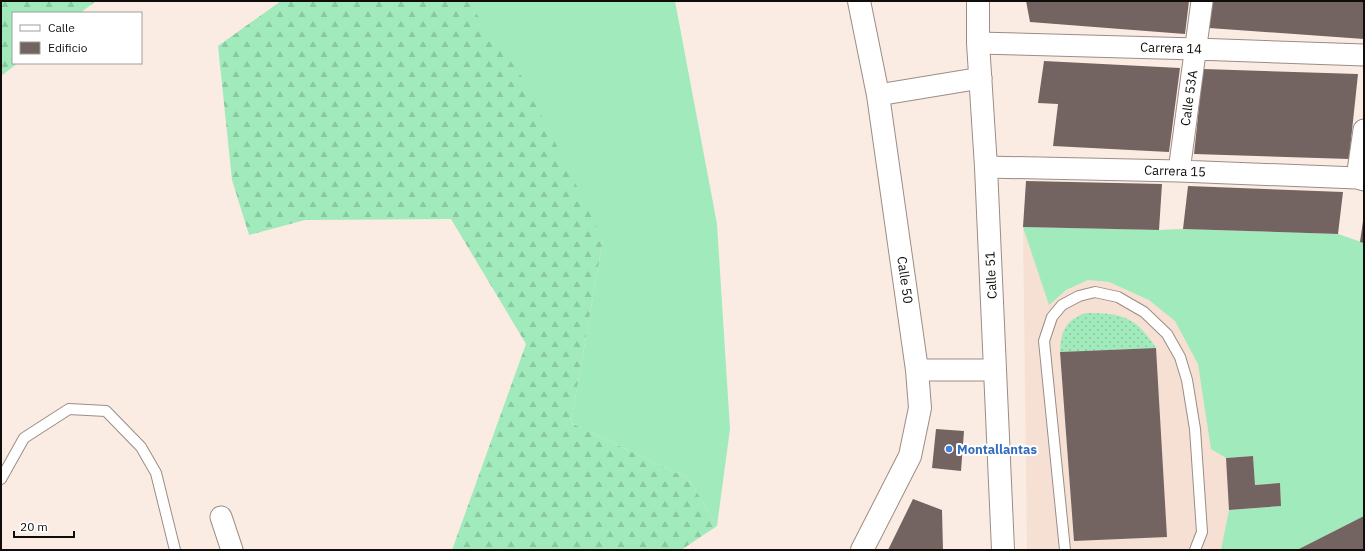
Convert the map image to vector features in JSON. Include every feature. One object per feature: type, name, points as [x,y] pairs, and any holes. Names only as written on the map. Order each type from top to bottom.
[{"type":"main road","name":"Calle 50","points":[[859,1],[878,95],[917,370],[920,408],[910,456],[862,550]]},
{"type":"main road","name":"Calle 51","points":[[978,1],[978,44],[986,167],[1003,550]]},
{"type":"street","name":"Calle 53A","points":[[1179,171],[1202,1]]},
{"type":"street","name":"Carrera 14","points":[[978,44],[1196,49],[1364,55]]},
{"type":"street","points":[[878,95],[981,78]]},
{"type":"street","points":[[1361,179],[1364,130]]},
{"type":"street","name":"Carrera 15","points":[[986,167],[1179,171],[1361,179]]},
{"type":"street","points":[[917,370],[995,370]]},
{"type":"street","points":[[221,517],[232,550]]},
{"type":"lane","points":[[1065,550],[1044,341],[1052,317],[1062,305],[1079,296],[1095,292],[1118,297],[1144,312],[1167,334],[1180,357],[1187,380],[1195,429],[1202,532],[1195,550]]},
{"type":"lane","points":[[1,479],[24,438],[69,409],[106,411],[141,447],[156,473],[175,550]]},
{"type":"shaded area","points":[[1023,227],[1159,230],[1183,229],[1338,234],[1364,243],[1364,550],[1027,550]]},
{"type":"green space","points":[[1,1],[96,1],[81,12],[12,12],[12,64],[17,64],[1,76]]},
{"type":"green space","points":[[281,1],[467,1],[524,80],[603,239],[571,423],[689,479],[717,526],[681,550],[452,550],[526,344],[451,219],[305,220],[249,235],[232,180],[218,46]]},
{"type":"green space","points":[[467,1],[675,1],[717,224],[730,429],[717,526],[689,479],[571,423],[603,239]]},
{"type":"green space","points":[[1023,227],[1159,230],[1183,229],[1338,234],[1364,243],[1364,516],[1297,550],[1221,550],[1229,510],[1281,506],[1280,483],[1255,485],[1253,456],[1226,458],[1211,449],[1198,364],[1175,321],[1149,300],[1109,282],[1088,280],[1066,290],[1049,305]]},
{"type":"green space","points":[[1086,313],[1109,314],[1127,318],[1141,329],[1156,348],[1060,352],[1063,332],[1066,327],[1073,319]]},
{"type":"building","points":[[1026,1],[1189,1],[1185,34],[1030,22]]},
{"type":"building","points":[[1213,1],[1364,1],[1364,39],[1209,28]]},
{"type":"building","points":[[1044,61],[1180,68],[1169,152],[1053,146],[1058,104],[1038,103]]},
{"type":"building","points":[[1203,69],[1358,74],[1349,159],[1194,154]]},
{"type":"building","points":[[1026,181],[1162,184],[1159,230],[1023,227]]},
{"type":"building","points":[[1188,186],[1343,192],[1338,234],[1183,229]]},
{"type":"building","points":[[1364,221],[1364,243],[1360,242]]},
{"type":"building","points":[[1156,348],[1167,537],[1074,541],[1060,352]]},
{"type":"building","points":[[936,429],[964,431],[961,471],[932,468]]},
{"type":"building","points":[[1253,456],[1255,485],[1280,483],[1281,506],[1229,510],[1226,458]]},
{"type":"building","points":[[913,499],[942,510],[943,550],[888,550]]},
{"type":"building","points":[[1364,516],[1364,550],[1297,550]]},
{"type":"place","name":"Montallantas","points":[[949,449]]}]
